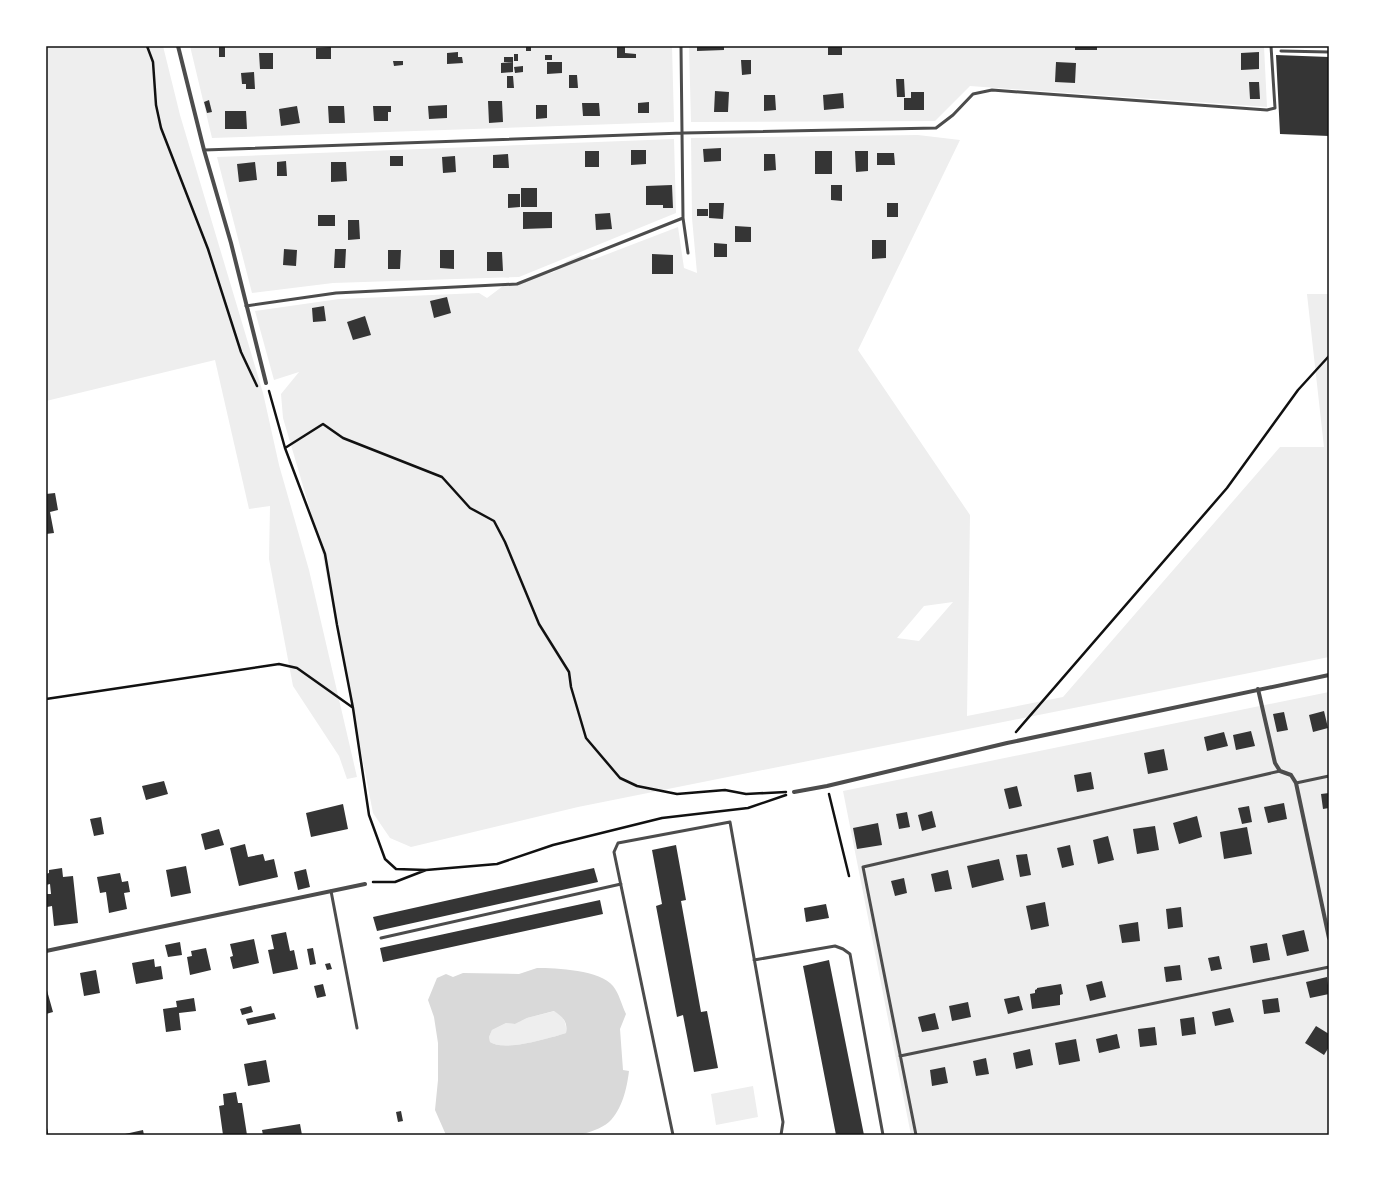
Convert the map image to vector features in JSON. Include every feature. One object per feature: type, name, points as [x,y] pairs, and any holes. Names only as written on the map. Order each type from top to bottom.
[{"type":"street","points":[[178,46],[204,150],[231,243],[266,383]]},
{"type":"street","points":[[794,792],[828,786],[1007,743],[1329,675]]},
{"type":"street","points":[[1258,690],[1275,763],[1280,771],[1291,775],[1296,783],[1329,938]]},
{"type":"street","points":[[46,951],[364,884]]},
{"type":"lane","points":[[680,46],[683,133],[683,218],[688,253]]},
{"type":"lane","points":[[204,150],[683,133],[936,128],[953,115],[973,94],[992,90],[1267,110],[1275,108],[1272,46]]},
{"type":"lane","points":[[1281,51],[1329,52]]},
{"type":"lane","points":[[246,306],[336,293],[517,284],[683,218]]},
{"type":"lane","points":[[916,1135],[863,867],[1280,771]]},
{"type":"lane","points":[[1296,783],[1329,776]]},
{"type":"lane","points":[[673,1135],[614,852],[618,843],[730,822],[783,1122],[781,1135]]},
{"type":"lane","points":[[381,938],[621,884]]},
{"type":"lane","points":[[331,891],[357,1028]]},
{"type":"lane","points":[[754,960],[835,946],[850,954],[883,1135]]},
{"type":"lane","points":[[900,1056],[1329,967]]},
{"type":"path","points":[[147,46],[153,62],[156,105],[161,128],[208,249],[241,352],[253,381],[259,388]]},
{"type":"path","points":[[1007,743],[1227,488],[1298,390],[1329,356]]},
{"type":"path","points":[[266,383],[285,448],[326,554],[336,625],[352,708],[368,815],[385,859],[396,869],[426,870],[497,864],[553,846],[662,818],[748,808],[794,792]]},
{"type":"path","points":[[265,393],[271,398]]},
{"type":"path","points":[[285,448],[323,424],[344,438],[442,477],[470,508],[494,521],[508,548],[539,624],[569,672],[571,687],[586,738],[620,778],[637,786],[678,794],[718,790],[746,794],[794,792]]},
{"type":"path","points":[[46,699],[279,664],[297,668],[352,708]]},
{"type":"path","points":[[828,786],[849,876]]},
{"type":"path","points":[[364,884],[395,882],[426,870]]},
{"type":"path","points":[[46,1129],[48,1135]]},
{"type":"shaded area","points":[[46,46],[163,46],[180,115],[263,393],[279,465],[309,570],[357,777],[347,779],[339,756],[293,686],[269,559],[270,506],[249,509],[215,360],[46,401]]},
{"type":"shaded area","points":[[190,46],[672,46],[674,122],[212,138]]},
{"type":"shaded area","points":[[689,46],[1264,46],[1267,107],[970,86],[935,121],[691,122]]},
{"type":"shaded area","points":[[918,135],[960,140],[858,350],[970,515],[967,716],[1063,697],[1280,447],[1324,447],[1307,294],[1329,294],[1329,657],[578,807],[411,847],[390,838],[373,813],[321,547],[283,418],[281,394],[299,372],[274,380],[255,311],[339,299],[479,293],[487,298],[503,286],[554,272],[567,261],[581,255],[592,260],[678,227],[684,268],[697,273],[692,218],[691,138]],"holes":[[[953,602],[919,641],[897,638],[924,606]]]},
{"type":"shaded area","points":[[674,139],[676,213],[519,277],[333,283],[252,293],[217,157]]},
{"type":"shaded area","points":[[1329,692],[1329,1135],[911,1135],[843,791]]},
{"type":"shaded area","points":[[537,968],[566,969],[599,976],[613,986],[619,996],[626,1014],[620,1029],[623,1070],[629,1071],[621,1105],[614,1117],[609,1122],[602,1127],[580,1135],[446,1135],[435,1110],[438,1080],[438,1043],[434,1017],[428,1000],[437,978],[446,974],[453,977],[463,973],[519,974]],"holes":[[[554,1011],[565,1023],[566,1033],[539,1041],[516,1045],[497,1045],[490,1042],[489,1037],[492,1030],[506,1023],[515,1024],[527,1018]]]},
{"type":"shaded area","points":[[555,1011],[564,1020],[566,1033],[539,1041],[516,1045],[497,1045],[490,1042],[489,1037],[492,1030],[506,1023],[515,1024],[527,1018]]},
{"type":"shaded area","points":[[753,1086],[758,1117],[716,1125],[711,1094]]},
{"type":"building","points":[[526,46],[531,46],[531,51],[526,51]]},
{"type":"building","points":[[617,46],[625,46],[625,53],[636,54],[636,58],[617,58]]},
{"type":"building","points":[[697,46],[724,46],[724,50],[697,51]]},
{"type":"building","points":[[828,46],[842,46],[842,55],[828,55]]},
{"type":"building","points":[[1075,46],[1097,46],[1097,50],[1075,50]]},
{"type":"building","points":[[219,47],[225,47],[225,57],[219,57]]},
{"type":"building","points":[[331,47],[331,59],[316,59],[316,48]]},
{"type":"building","points":[[458,52],[458,57],[462,57],[463,63],[447,64],[447,53]]},
{"type":"building","points":[[1259,52],[1259,69],[1241,70],[1241,53]]},
{"type":"building","points":[[259,53],[273,53],[273,69],[260,69]]},
{"type":"building","points":[[514,54],[518,54],[518,61],[514,61]]},
{"type":"building","points":[[545,55],[552,55],[552,60],[545,60]]},
{"type":"building","points":[[1276,55],[1329,57],[1329,136],[1280,134]]},
{"type":"building","points":[[504,57],[513,57],[513,62],[504,62]]},
{"type":"building","points":[[741,60],[751,60],[751,74],[742,75]]},
{"type":"building","points":[[393,61],[403,61],[403,65],[394,66]]},
{"type":"building","points":[[513,62],[513,72],[501,73],[501,63]]},
{"type":"building","points":[[547,62],[562,62],[562,73],[547,74]]},
{"type":"building","points":[[1056,62],[1076,63],[1075,83],[1055,82]]},
{"type":"building","points":[[523,66],[523,72],[515,73],[514,67]]},
{"type":"building","points":[[254,72],[255,89],[246,89],[246,84],[242,84],[241,73]]},
{"type":"building","points":[[569,75],[577,75],[578,88],[569,88]]},
{"type":"building","points":[[507,76],[513,76],[514,88],[507,88]]},
{"type":"building","points":[[896,79],[904,79],[905,97],[897,97]]},
{"type":"building","points":[[1249,82],[1259,82],[1260,99],[1250,99]]},
{"type":"building","points":[[715,91],[729,92],[728,112],[714,112]]},
{"type":"building","points":[[911,92],[924,92],[924,110],[904,110],[904,98],[911,98]]},
{"type":"building","points":[[843,93],[844,108],[824,110],[823,95]]},
{"type":"building","points":[[764,95],[775,95],[776,110],[764,111]]},
{"type":"building","points":[[209,100],[212,112],[207,113],[204,102]]},
{"type":"building","points":[[488,101],[502,101],[503,122],[489,123]]},
{"type":"building","points":[[649,102],[649,113],[638,113],[638,103]]},
{"type":"building","points":[[582,103],[599,103],[600,116],[583,116]]},
{"type":"building","points":[[447,105],[447,118],[429,119],[428,106]]},
{"type":"building","points":[[536,105],[547,105],[547,118],[536,119]]},
{"type":"building","points":[[297,106],[300,123],[281,126],[279,109]]},
{"type":"building","points":[[328,106],[344,106],[345,123],[329,123]]},
{"type":"building","points":[[373,106],[391,106],[391,112],[388,112],[388,121],[374,121]]},
{"type":"building","points":[[225,111],[246,111],[247,129],[225,129]]},
{"type":"building","points":[[721,148],[721,161],[704,162],[703,149]]},
{"type":"building","points":[[631,150],[646,150],[646,164],[631,165]]},
{"type":"building","points":[[585,151],[599,151],[599,167],[585,167]]},
{"type":"building","points":[[815,151],[832,151],[832,174],[815,174]]},
{"type":"building","points":[[855,151],[868,151],[868,171],[856,172]]},
{"type":"building","points":[[877,153],[894,153],[895,165],[877,165]]},
{"type":"building","points":[[508,154],[509,168],[493,168],[493,155]]},
{"type":"building","points":[[764,154],[775,154],[776,170],[764,171]]},
{"type":"building","points":[[390,156],[403,156],[403,166],[390,166]]},
{"type":"building","points":[[455,156],[456,172],[443,173],[442,157]]},
{"type":"building","points":[[286,161],[287,176],[277,176],[277,162]]},
{"type":"building","points":[[255,162],[257,180],[239,182],[237,164]]},
{"type":"building","points":[[331,162],[346,162],[347,181],[331,182]]},
{"type":"building","points":[[672,185],[673,208],[663,208],[663,205],[646,205],[646,186]]},
{"type":"building","points":[[831,185],[842,185],[842,201],[831,200]]},
{"type":"building","points":[[521,188],[537,188],[537,207],[521,207]]},
{"type":"building","points":[[508,194],[520,194],[520,207],[508,208]]},
{"type":"building","points":[[709,203],[724,203],[723,219],[709,218]]},
{"type":"building","points":[[887,203],[898,203],[898,217],[887,217]]},
{"type":"building","points":[[697,209],[708,209],[708,216],[697,216]]},
{"type":"building","points":[[523,212],[552,212],[552,228],[523,229]]},
{"type":"building","points":[[610,213],[612,229],[596,230],[595,214]]},
{"type":"building","points":[[318,215],[335,215],[335,226],[318,226]]},
{"type":"building","points":[[348,220],[359,220],[360,239],[348,240]]},
{"type":"building","points":[[735,226],[751,227],[751,242],[735,242]]},
{"type":"building","points":[[872,240],[886,240],[886,258],[872,259]]},
{"type":"building","points":[[714,243],[727,244],[727,257],[714,257]]},
{"type":"building","points":[[284,249],[297,250],[296,266],[283,265]]},
{"type":"building","points":[[335,249],[346,249],[345,268],[334,268]]},
{"type":"building","points":[[388,250],[401,250],[400,269],[388,269]]},
{"type":"building","points":[[440,250],[454,250],[454,269],[440,268]]},
{"type":"building","points":[[487,252],[502,252],[503,271],[487,271]]},
{"type":"building","points":[[652,254],[673,255],[673,274],[652,274]]},
{"type":"building","points":[[447,297],[451,313],[434,318],[430,301]]},
{"type":"building","points":[[324,306],[326,321],[313,322],[312,308]]},
{"type":"building","points":[[365,316],[371,335],[353,340],[347,322]]},
{"type":"building","points":[[55,493],[58,510],[50,512],[54,533],[46,534],[46,494]]},
{"type":"building","points":[[1324,711],[1328,728],[1313,732],[1309,715]]},
{"type":"building","points":[[1284,712],[1288,730],[1277,732],[1273,714]]},
{"type":"building","points":[[1251,731],[1255,746],[1236,750],[1233,735]]},
{"type":"building","points":[[1224,732],[1228,746],[1207,751],[1204,737]]},
{"type":"building","points":[[1164,749],[1168,770],[1148,774],[1144,753]]},
{"type":"building","points":[[1091,772],[1094,789],[1077,792],[1074,775]]},
{"type":"building","points":[[164,781],[168,794],[146,800],[142,786]]},
{"type":"building","points":[[1017,786],[1022,806],[1009,809],[1004,789]]},
{"type":"building","points":[[1329,793],[1329,808],[1323,809],[1321,794]]},
{"type":"building","points":[[1284,803],[1287,819],[1268,823],[1264,807]]},
{"type":"building","points":[[343,804],[348,829],[311,837],[306,813]]},
{"type":"building","points":[[1249,806],[1252,822],[1242,824],[1238,808]]},
{"type":"building","points":[[932,811],[936,827],[922,831],[918,815]]},
{"type":"building","points":[[907,812],[910,827],[899,829],[896,814]]},
{"type":"building","points":[[1197,816],[1202,837],[1179,844],[1173,823]]},
{"type":"building","points":[[101,817],[104,834],[94,836],[90,819]]},
{"type":"building","points":[[878,823],[882,845],[857,849],[853,828]]},
{"type":"building","points":[[1155,826],[1159,850],[1137,854],[1133,829]]},
{"type":"building","points":[[1247,827],[1252,854],[1224,859],[1220,832]]},
{"type":"building","points":[[219,829],[224,845],[205,850],[201,834]]},
{"type":"building","points":[[1108,836],[1114,860],[1098,864],[1093,840]]},
{"type":"building","points":[[245,844],[248,857],[263,854],[265,861],[274,859],[278,877],[239,886],[230,848]]},
{"type":"building","points":[[676,845],[686,900],[681,901],[701,1012],[707,1011],[718,1068],[694,1072],[683,1015],[677,1017],[656,906],[662,904],[652,850]]},
{"type":"building","points":[[1070,845],[1074,865],[1062,868],[1057,848]]},
{"type":"building","points":[[1027,854],[1031,875],[1020,877],[1016,855]]},
{"type":"building","points":[[999,859],[1004,880],[972,888],[967,866]]},
{"type":"building","points":[[186,866],[191,893],[171,897],[166,870]]},
{"type":"building","points":[[62,868],[63,877],[73,876],[78,923],[54,926],[52,906],[47,907],[46,894],[51,894],[50,884],[46,885],[46,874],[49,873],[49,870]]},
{"type":"building","points":[[594,868],[598,882],[377,931],[373,917]]},
{"type":"building","points":[[306,869],[310,887],[298,890],[294,872]]},
{"type":"building","points":[[948,870],[952,889],[935,892],[931,874]]},
{"type":"building","points":[[120,873],[122,882],[128,881],[130,892],[124,893],[127,909],[109,913],[106,892],[100,893],[97,877]]},
{"type":"building","points":[[904,878],[907,893],[895,896],[891,881]]},
{"type":"building","points":[[600,900],[603,914],[383,962],[380,948]]},
{"type":"building","points":[[1045,902],[1049,926],[1031,930],[1026,906]]},
{"type":"building","points":[[826,904],[829,918],[806,922],[804,908]]},
{"type":"building","points":[[1181,907],[1183,927],[1168,929],[1166,909]]},
{"type":"building","points":[[1138,922],[1140,941],[1122,943],[1119,925]]},
{"type":"building","points":[[1304,930],[1309,951],[1287,956],[1282,935]]},
{"type":"building","points":[[286,932],[290,951],[294,950],[298,969],[273,974],[268,950],[274,949],[271,935]]},
{"type":"building","points":[[254,939],[259,963],[233,969],[230,957],[233,956],[230,944]]},
{"type":"building","points":[[180,942],[182,955],[168,957],[165,945]]},
{"type":"building","points":[[1267,943],[1270,960],[1253,963],[1250,946]]},
{"type":"building","points":[[206,948],[211,970],[190,975],[187,957],[192,956],[191,951]]},
{"type":"building","points":[[313,948],[316,964],[310,965],[307,949]]},
{"type":"building","points":[[1219,956],[1222,969],[1211,971],[1208,958]]},
{"type":"building","points":[[154,959],[155,967],[161,966],[163,979],[136,984],[132,963]]},
{"type":"building","points":[[829,960],[864,1135],[836,1135],[803,966]]},
{"type":"building","points":[[330,963],[332,969],[327,970],[325,964]]},
{"type":"building","points":[[1180,965],[1182,980],[1166,982],[1164,967]]},
{"type":"building","points":[[96,970],[100,993],[84,996],[80,973]]},
{"type":"building","points":[[1327,977],[1329,994],[1310,998],[1306,982]]},
{"type":"building","points":[[1102,981],[1106,997],[1090,1001],[1086,985]]},
{"type":"building","points":[[323,984],[326,996],[317,998],[314,986]]},
{"type":"building","points":[[1061,984],[1063,994],[1060,995],[1060,1005],[1032,1009],[1030,994],[1035,993],[1037,988]]},
{"type":"building","points":[[46,987],[53,1012],[46,1014]]},
{"type":"building","points":[[1019,996],[1023,1010],[1008,1014],[1004,999]]},
{"type":"building","points":[[194,998],[196,1011],[179,1013],[181,1030],[166,1032],[163,1009],[177,1007],[176,1001]]},
{"type":"building","points":[[1278,998],[1280,1012],[1264,1014],[1262,1000]]},
{"type":"building","points":[[968,1002],[971,1017],[952,1021],[949,1006]]},
{"type":"building","points":[[251,1006],[253,1012],[242,1015],[240,1009]]},
{"type":"building","points":[[1230,1008],[1234,1022],[1215,1026],[1212,1012]]},
{"type":"building","points":[[274,1013],[276,1019],[248,1025],[246,1019]]},
{"type":"building","points":[[935,1013],[939,1029],[922,1032],[918,1017]]},
{"type":"building","points":[[1194,1017],[1196,1034],[1182,1036],[1180,1019]]},
{"type":"building","points":[[1316,1026],[1329,1034],[1329,1047],[1324,1055],[1305,1043]]},
{"type":"building","points":[[1155,1027],[1157,1045],[1140,1047],[1138,1029]]},
{"type":"building","points":[[1117,1034],[1120,1048],[1099,1053],[1096,1039]]},
{"type":"building","points":[[1076,1039],[1080,1061],[1059,1065],[1055,1043]]},
{"type":"building","points":[[1030,1049],[1033,1065],[1016,1069],[1013,1053]]},
{"type":"building","points":[[986,1058],[989,1074],[976,1076],[973,1061]]},
{"type":"building","points":[[266,1060],[270,1082],[248,1086],[244,1064]]},
{"type":"building","points":[[945,1067],[948,1083],[932,1086],[930,1070]]},
{"type":"building","points":[[236,1092],[238,1103],[242,1103],[247,1135],[223,1135],[219,1106],[224,1105],[223,1094]]},
{"type":"building","points":[[401,1111],[403,1121],[398,1122],[396,1112]]},
{"type":"building","points":[[300,1124],[302,1135],[263,1135],[262,1130]]},
{"type":"building","points":[[143,1130],[144,1135],[125,1135],[125,1134]]}]
